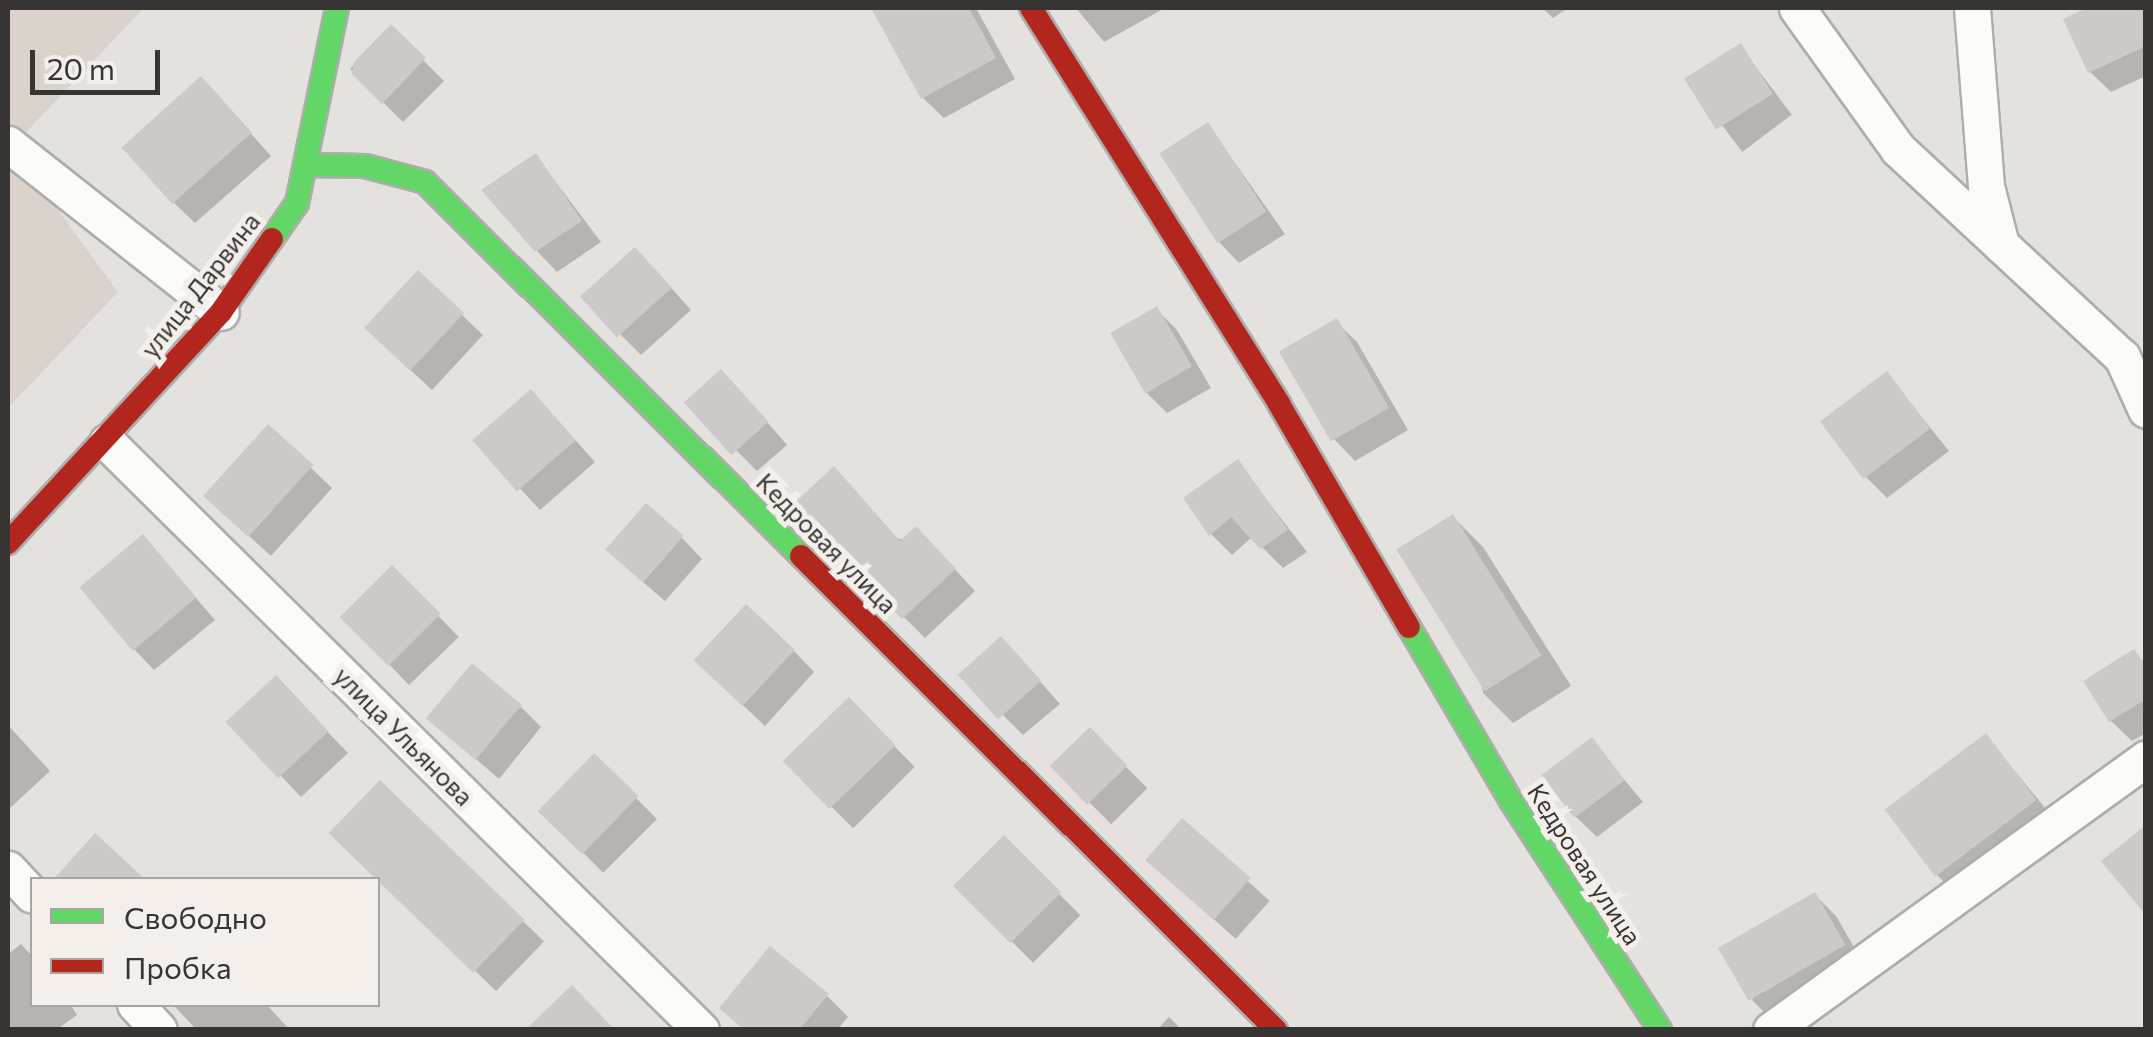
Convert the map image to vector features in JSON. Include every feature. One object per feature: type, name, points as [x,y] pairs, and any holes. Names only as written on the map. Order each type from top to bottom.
[{"type":"street","name":"улица Дарвина","points":[[8,543],[107,442],[221,312],[297,204],[337,8]]},
{"type":"street","name":"Кедровая улица","points":[[1031,8],[1279,404],[1510,801],[1660,1030]]},
{"type":"street","points":[[1797,8],[1898,150],[2122,357],[2146,410]]},
{"type":"street","points":[[1972,8],[1986,186],[2000,245]]},
{"type":"street","points":[[8,144],[221,312]]},
{"type":"street","name":"Кедровая улица","points":[[305,165],[365,166],[425,182],[1276,1030]]},
{"type":"street","name":"улица Ульянова","points":[[107,442],[701,1030]]},
{"type":"street","points":[[1771,1030],[2146,759]]},
{"type":"street","points":[[8,869],[30,894]]},
{"type":"street","points":[[139,1007],[159,1030]]},
{"type":"shaded area","points":[[8,8],[144,8],[12,147],[118,292],[8,408]]},
{"type":"building","points":[[871,8],[969,8],[996,58],[921,99]]},
{"type":"building","points":[[2087,8],[2146,8],[2146,46],[2088,73],[2063,19]]},
{"type":"building","points":[[391,24],[426,58],[382,104],[352,74],[354,62]]},
{"type":"building","points":[[1741,43],[1773,94],[1716,129],[1684,79]]},
{"type":"building","points":[[201,76],[252,132],[172,204],[121,148]]},
{"type":"building","points":[[1208,122],[1266,212],[1218,243],[1159,154]]},
{"type":"building","points":[[536,153],[582,221],[535,252],[481,190]]},
{"type":"building","points":[[635,247],[672,288],[617,337],[580,297]]},
{"type":"building","points":[[418,270],[464,313],[410,371],[364,328]]},
{"type":"building","points":[[1157,306],[1192,367],[1145,394],[1110,333]]},
{"type":"building","points":[[1337,318],[1389,408],[1331,442],[1279,352]]},
{"type":"building","points":[[721,369],[769,422],[731,455],[684,402]]},
{"type":"building","points":[[1887,371],[1930,429],[1863,479],[1820,422]]},
{"type":"building","points":[[531,389],[576,440],[517,491],[472,440]]},
{"type":"building","points":[[268,424],[313,465],[248,537],[203,496]]},
{"type":"building","points":[[1238,459],[1288,530],[1260,549],[1231,517],[1209,536],[1183,498]]},
{"type":"building","points":[[834,466],[900,541],[916,526],[956,569],[902,619],[790,507]]},
{"type":"building","points":[[646,503],[684,536],[643,583],[605,550]]},
{"type":"building","points":[[1453,514],[1541,656],[1485,691],[1396,550]]},
{"type":"building","points":[[143,534],[196,598],[133,651],[79,587]]},
{"type":"building","points":[[392,565],[441,614],[388,666],[340,617]]},
{"type":"building","points":[[746,604],[795,650],[742,706],[693,660]]},
{"type":"building","points":[[1001,636],[1041,681],[998,719],[958,675]]},
{"type":"building","points":[[2134,649],[2146,667],[2146,699],[2109,722],[2083,681]]},
{"type":"building","points":[[472,663],[522,705],[476,760],[426,718]]},
{"type":"building","points":[[276,675],[329,731],[278,778],[226,722]]},
{"type":"building","points":[[849,697],[896,745],[829,809],[783,761]]},
{"type":"building","points":[[1090,727],[1128,766],[1087,805],[1050,766]]},
{"type":"building","points":[[1986,733],[2037,800],[1935,877],[1885,809]]},
{"type":"building","points":[[1592,737],[1624,780],[1574,818],[1542,775]]},
{"type":"building","points":[[594,753],[639,796],[582,854],[538,811]]},
{"type":"building","points":[[380,780],[525,920],[473,973],[380,883],[380,877],[374,877],[329,833]]},
{"type":"building","points":[[1182,818],[1251,878],[1214,920],[1145,860]]},
{"type":"building","points":[[2146,825],[2146,915],[2101,861]]},
{"type":"building","points":[[95,833],[143,877],[56,877]]},
{"type":"building","points":[[1004,835],[1061,892],[1010,943],[953,886]]},
{"type":"building","points":[[1815,892],[1846,945],[1749,1001],[1718,948]]},
{"type":"building","points":[[770,946],[829,994],[799,1030],[744,1030],[719,1008]]},
{"type":"building","points":[[572,985],[615,1030],[525,1030]]},
{"type":"traffic: fast","points":[[272,239],[297,203],[337,8]]},
{"type":"traffic: fast","points":[[305,165],[365,166],[425,182],[801,556]]},
{"type":"traffic: fast","points":[[1409,627],[1511,801],[1660,1030]]},
{"type":"traffic: jam","points":[[1031,8],[1279,404],[1409,627]]},
{"type":"traffic: jam","points":[[8,543],[221,312],[272,239]]},
{"type":"traffic: jam","points":[[801,556],[1276,1030]]}]
